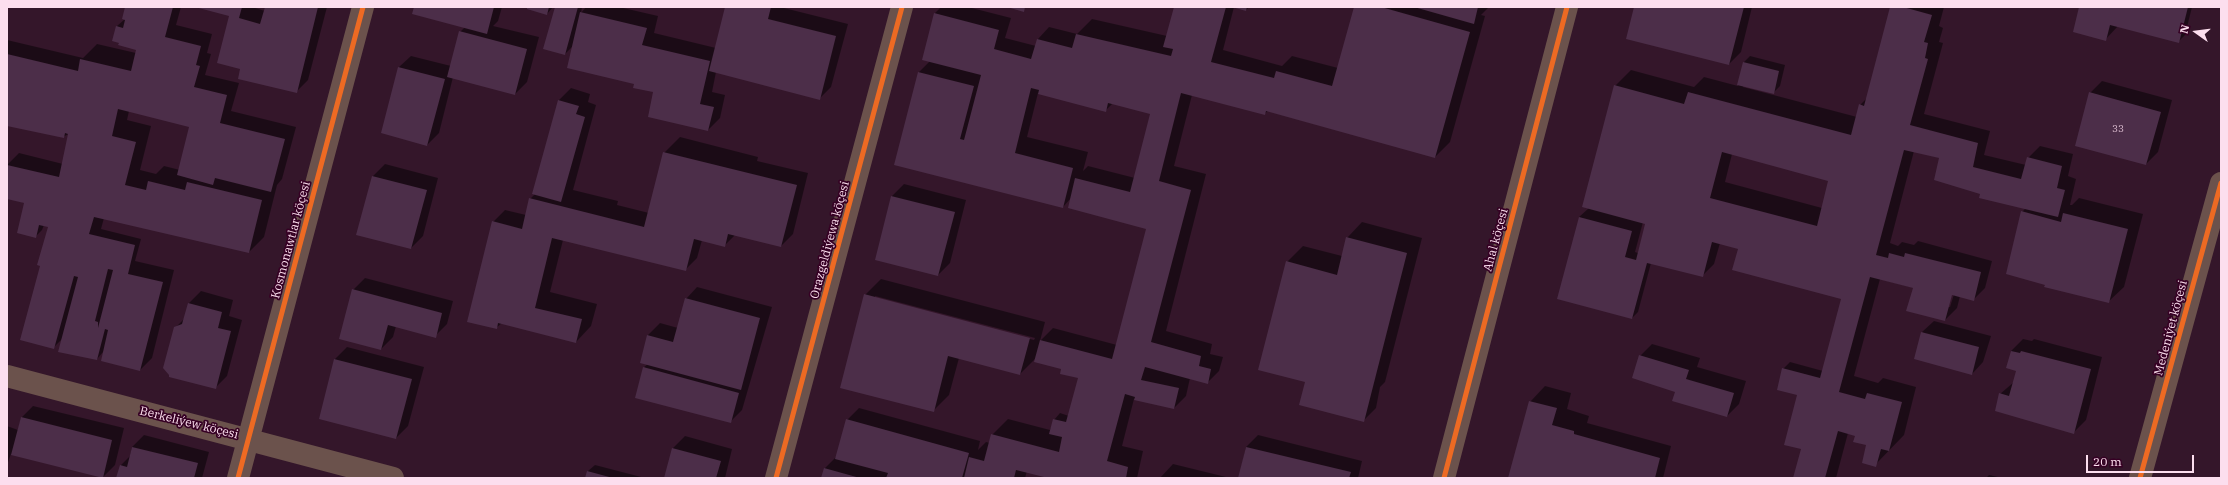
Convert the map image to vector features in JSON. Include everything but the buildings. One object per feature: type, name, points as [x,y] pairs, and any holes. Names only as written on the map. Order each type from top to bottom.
[{"type":"street","name":"Kosmonawtlar köçesi","points":[[238,478],[363,7]]},
{"type":"street","name":"Orazgeldiýewa köçesi","points":[[776,478],[902,7]]},
{"type":"street","name":"Ahal köçesi","points":[[1444,478],[1567,7]]},
{"type":"street","name":"Medeniýet köçesi","points":[[2140,478],[2221,183]]},
{"type":"street","name":"Berkeliýew köçesi","points":[[7,376],[248,438],[393,478]]},
{"type":"cycle path","points":[[238,478],[363,7]]},
{"type":"cycle path","points":[[776,478],[902,7]]},
{"type":"cycle path","points":[[1444,478],[1567,7]]},
{"type":"cycle path","points":[[2140,478],[2221,183]]}]
